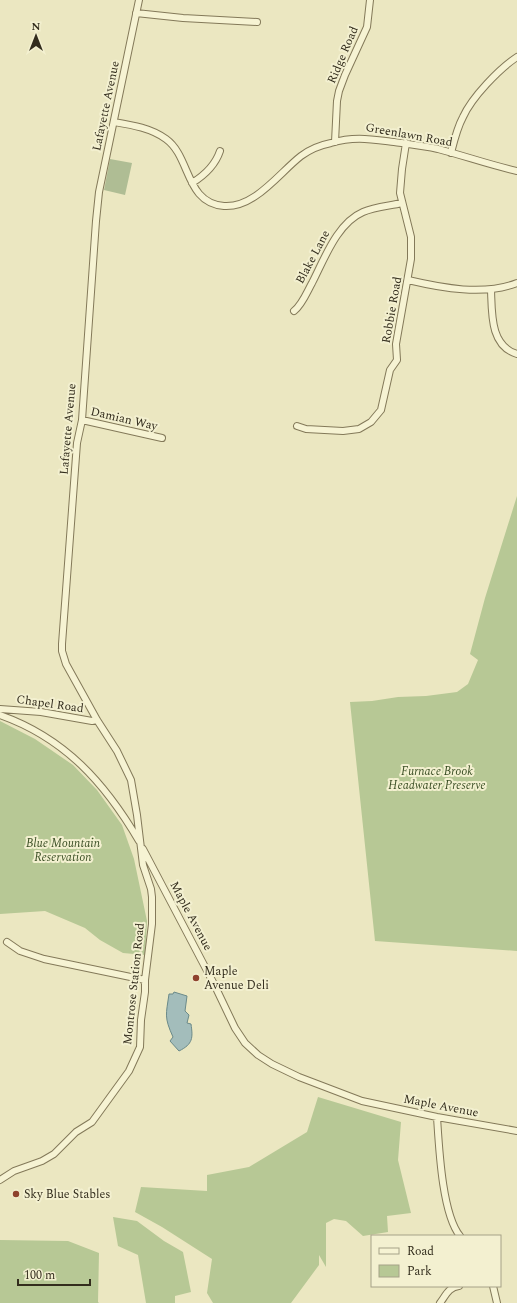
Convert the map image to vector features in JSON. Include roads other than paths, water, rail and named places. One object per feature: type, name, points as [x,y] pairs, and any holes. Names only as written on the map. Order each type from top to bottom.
[{"type":"street","name":"Lafayette Avenue","points":[[139,0],[99,192],[82,420],[77,443],[63,618],[62,651],[66,664],[117,751],[131,780],[141,845]]},
{"type":"street","name":"Ridge Road","points":[[335,142],[337,101],[339,92],[345,75],[367,27],[370,0]]},
{"type":"street","points":[[136,13],[183,18],[257,22]]},
{"type":"street","points":[[451,153],[456,135],[468,106],[502,69],[517,57]]},
{"type":"street","name":"Greenlawn Road","points":[[114,122],[148,130],[166,139],[176,150],[199,194],[208,201],[224,206],[240,204],[253,198],[311,150],[335,142],[357,138],[406,144],[451,153],[479,162],[517,171]]},
{"type":"street","name":"Robbie Road","points":[[297,426],[306,429],[343,431],[359,429],[371,422],[381,410],[390,370],[397,360],[396,344],[411,259],[411,236],[402,203],[401,185],[406,144]]},
{"type":"street","points":[[192,183],[213,167],[220,151]]},
{"type":"street","name":"Blake Lane","points":[[294,311],[304,297],[337,236],[347,223],[363,212],[402,203]]},
{"type":"street","points":[[408,280],[432,286],[471,290],[491,290],[517,283]]},
{"type":"street","points":[[491,290],[496,336],[500,344],[506,349],[517,354]]},
{"type":"street","name":"Damian Way","points":[[82,420],[162,438]]},
{"type":"street","name":"Chapel Road","points":[[0,709],[41,712],[92,721],[98,720]]},
{"type":"street","name":"Maple Avenue","points":[[0,715],[30,728],[49,739],[85,768],[110,796],[141,845],[214,984],[235,1028],[245,1043],[252,1049],[272,1064],[282,1069],[346,1096],[362,1101],[437,1118],[517,1131]]},
{"type":"street","name":"Montrose Station Road","points":[[0,1180],[14,1171],[42,1161],[54,1154],[76,1132],[92,1122],[130,1071],[140,1047],[141,1020],[152,924],[151,889],[143,865],[141,845]]},
{"type":"street","points":[[7,942],[20,951],[44,960],[145,980]]},
{"type":"street","points":[[437,1118],[444,1189],[453,1224],[459,1235]]},
{"type":"street","points":[[440,1303],[454,1287]]},
{"type":"street","points":[[493,1287],[497,1303]]},
{"type":"water","points":[[174,992],[187,996],[185,1011],[189,1015],[187,1023],[191,1024],[192,1029],[191,1040],[187,1046],[179,1051],[170,1041],[173,1037],[166,1016],[169,994],[173,994]]},
{"type":"place","name":"Maple Avenue Deli","points":[[196,978]]},
{"type":"place","name":"Sky Blue Stables","points":[[16,1194]]},
{"type":"park label","name":"Furnace Brook Headwater Preserve","points":[[437,778]]},
{"type":"park label","name":"Blue Mountain Reservation","points":[[63,850]]}]
